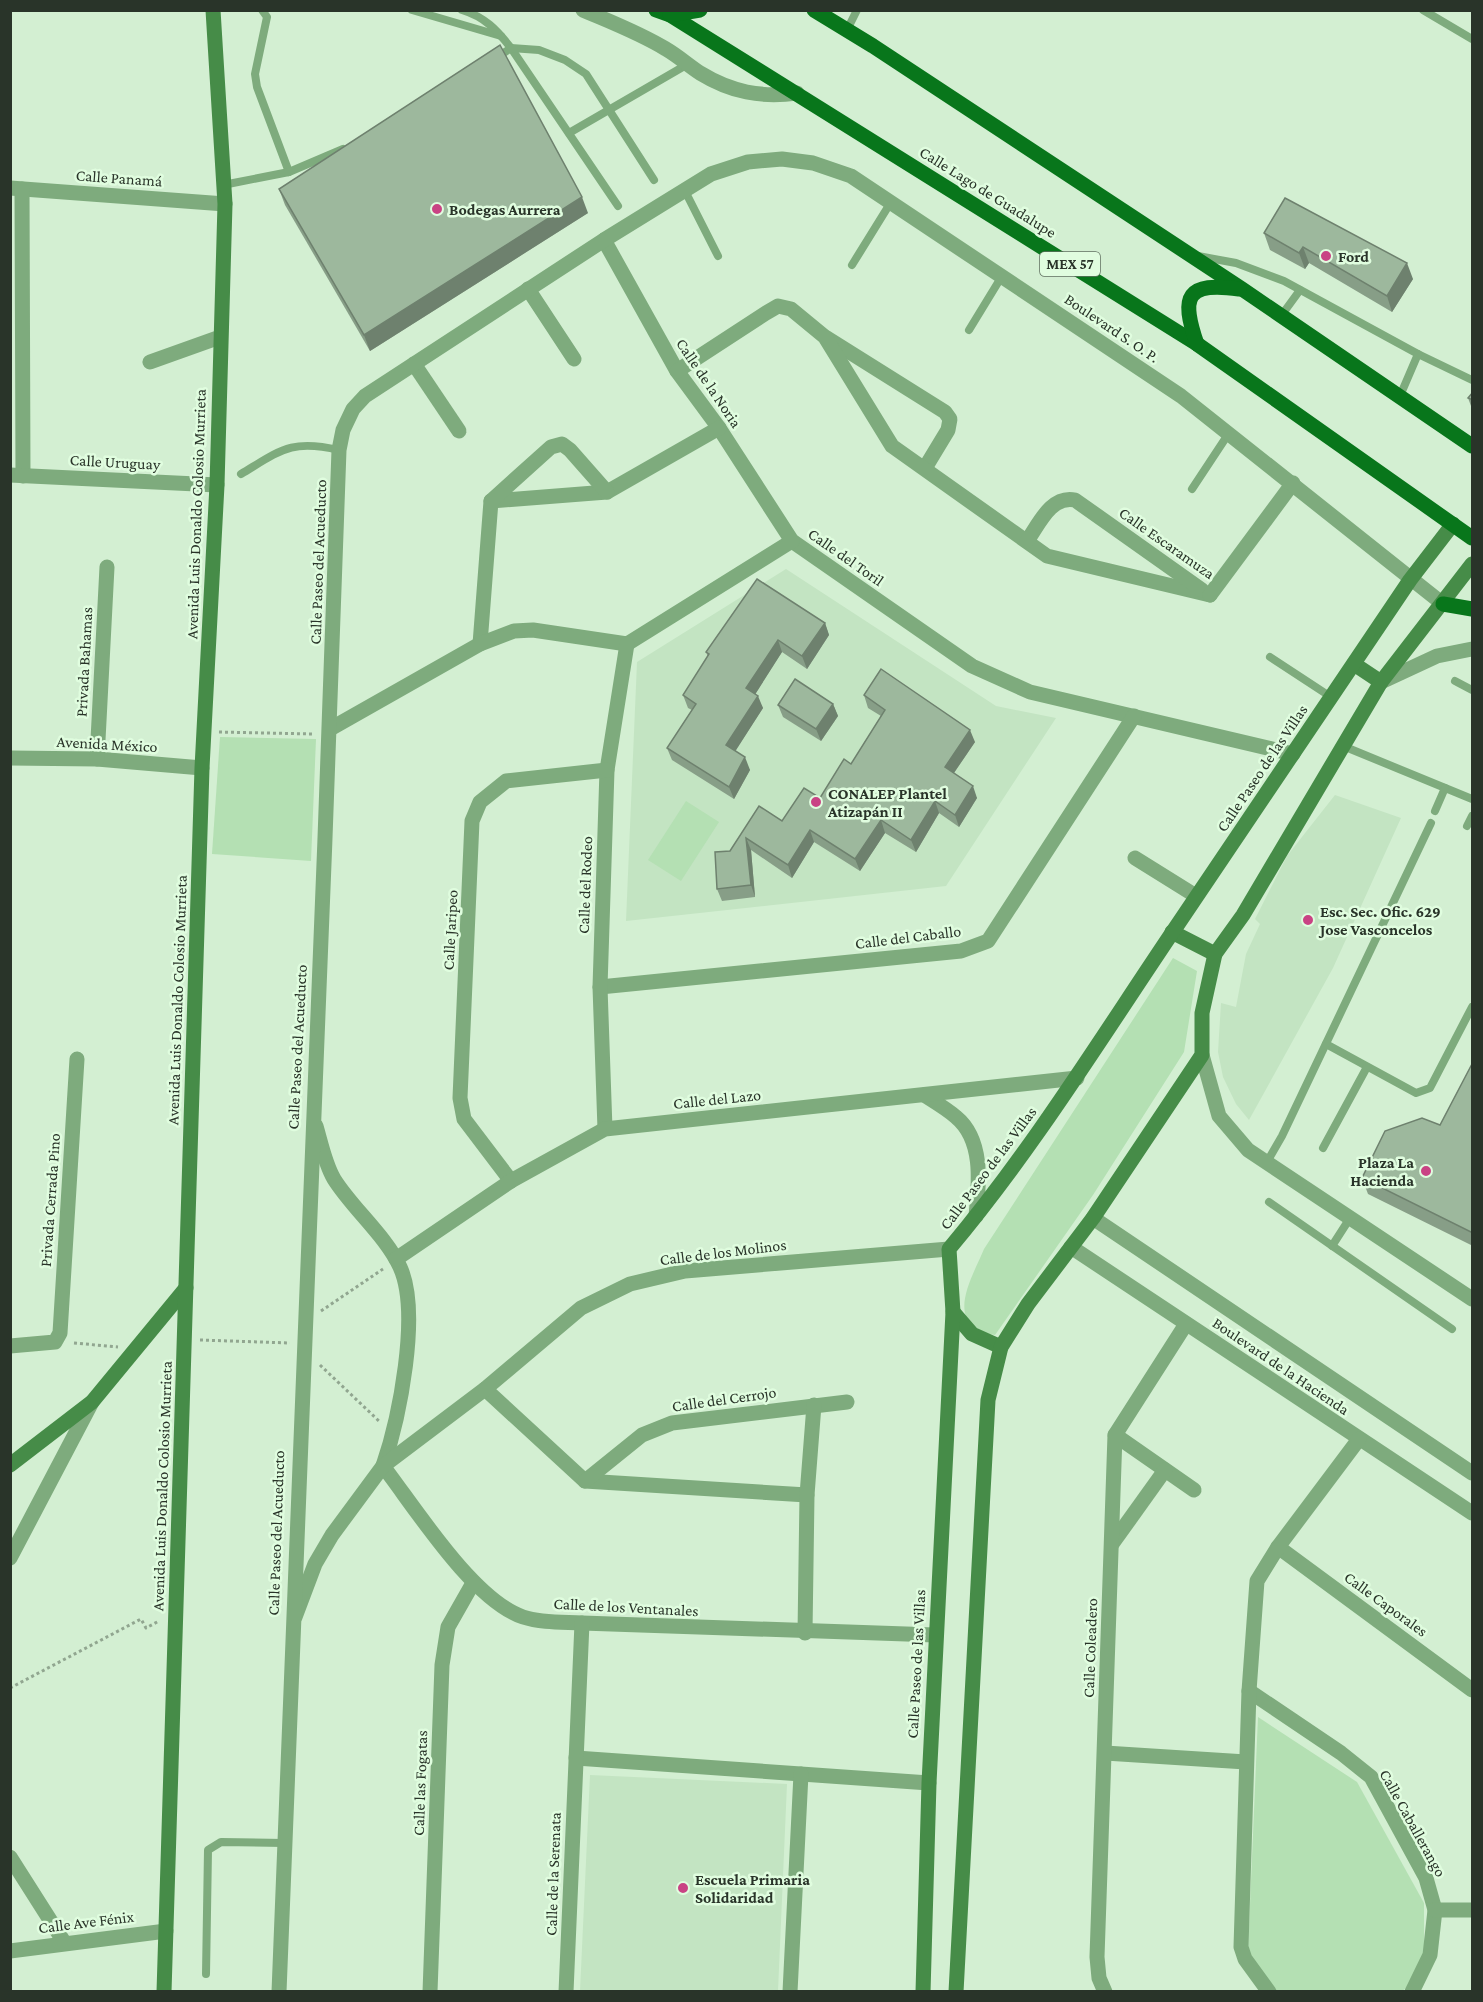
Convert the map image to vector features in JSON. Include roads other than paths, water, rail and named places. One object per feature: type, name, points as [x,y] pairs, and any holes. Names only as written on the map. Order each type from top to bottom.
[{"type":"main road","points":[[663,13],[700,10]]},
{"type":"main road","points":[[814,10],[1242,289],[1473,446]]},
{"type":"main road","name":"Calle Lago de Guadalupe","points":[[663,13],[797,93],[1197,344],[1473,538]]},
{"type":"main road","points":[[1197,344],[1189,323],[1188,306],[1192,293],[1201,287],[1242,289]]},
{"type":"main road","points":[[1443,604],[1473,609]]},
{"type":"street","name":"Avenida Luis Donaldo Colosio Murrieta","points":[[164,1992],[202,768],[217,486],[225,204],[213,10]]},
{"type":"street","points":[[583,10],[628,28],[688,63],[700,73],[756,96],[797,93]]},
{"type":"street","name":"Boulevard S. O. P.","points":[[604,240],[711,174],[748,162],[782,159],[813,163],[851,176],[1181,396],[1443,604]]},
{"type":"street","points":[[16,188],[17,475]]},
{"type":"street","name":"Calle Panamá","points":[[16,188],[225,204]]},
{"type":"street","name":"Calle Paseo del Acueducto","points":[[279,1992],[290,1628],[330,729],[339,450],[343,430],[353,410],[365,396],[604,240]]},
{"type":"street","name":"Calle de la Noria","points":[[604,240],[676,371],[719,428],[792,541]]},
{"type":"street","points":[[528,289],[574,359]]},
{"type":"street","points":[[676,371],[778,306],[791,309],[825,337],[945,412],[950,419],[948,430],[925,468]]},
{"type":"street","points":[[150,362],[220,337]]},
{"type":"street","points":[[825,337],[892,446],[1047,556],[1210,595]]},
{"type":"street","points":[[414,364],[459,431]]},
{"type":"street","points":[[491,501],[607,492],[719,428]]},
{"type":"street","points":[[480,644],[491,501],[551,447],[562,444],[607,492]]},
{"type":"street","name":"Calle Uruguay","points":[[17,475],[217,486]]},
{"type":"street","name":"Calle Escaramuza","points":[[1027,541],[1053,504],[1065,498],[1075,500],[1210,595],[1293,483]]},
{"type":"street","name":"Calle Paseo de las Villas","points":[[923,1992],[935,1635],[952,1312],[949,1249],[976,1216],[1077,1078],[1196,896],[1410,580],[1453,524]]},
{"type":"street","name":"Calle del Toril","points":[[627,644],[792,541],[972,666],[1030,692],[1293,754]]},
{"type":"street","points":[[1473,564],[1382,682],[1243,915],[1215,954],[1202,1013],[1202,1055],[1219,1116],[1248,1150],[1473,1299]]},
{"type":"street","name":"Privada Bahamas","points":[[97,759],[107,567]]},
{"type":"street","points":[[330,729],[480,644],[514,631],[533,630],[627,644]]},
{"type":"street","name":"Calle del Rodeo","points":[[605,1129],[600,987],[607,770],[627,644]]},
{"type":"street","points":[[1382,682],[1437,656],[1473,649]]},
{"type":"street","points":[[1354,664],[1382,682]]},
{"type":"street","name":"Calle del Caballo","points":[[600,987],[961,951],[988,941],[1134,716]]},
{"type":"street","name":"Avenida México","points":[[10,758],[97,759],[202,768]]},
{"type":"street","name":"Calle Jaripeo","points":[[511,1180],[464,1119],[460,1098],[472,821],[480,802],[506,782],[607,770]]},
{"type":"street","points":[[1135,858],[1196,896]]},
{"type":"street","points":[[1172,932],[1215,954]]},
{"type":"street","points":[[956,1992],[988,1400],[1001,1347],[1028,1305],[1093,1218],[1202,1055]]},
{"type":"street","name":"Privada Cerrada Pino","points":[[10,1347],[55,1342],[60,1333],[77,1059]]},
{"type":"street","name":"Calle del Lazo","points":[[396,1259],[511,1180],[605,1129],[1077,1078]]},
{"type":"street","points":[[924,1095],[958,1118],[973,1140],[979,1176],[976,1216]]},
{"type":"street","name":"Calle de los Molinos","points":[[312,1116],[332,1176],[396,1259],[406,1285],[408,1328],[401,1401],[383,1466]]},
{"type":"street","name":"Boulevard de la Hacienda","points":[[1093,1218],[1473,1473]]},
{"type":"street","name":"Boulevard de la Hacienda","points":[[1071,1247],[1186,1324],[1354,1445],[1473,1513]]},
{"type":"street","name":"Calle de los Molinos","points":[[290,1628],[309,1580],[332,1535],[383,1466],[485,1389],[581,1308],[630,1284],[685,1271],[949,1249]]},
{"type":"street","points":[[10,1465],[92,1402],[186,1288]]},
{"type":"street","points":[[952,1312],[972,1334],[1001,1347]]},
{"type":"street","points":[[1186,1324],[1115,1435],[1194,1490]]},
{"type":"street","points":[[485,1389],[585,1481],[807,1495]]},
{"type":"street","points":[[10,1558],[92,1402]]},
{"type":"street","name":"Calle del Cerrojo","points":[[585,1481],[642,1435],[672,1423],[847,1402]]},
{"type":"street","points":[[805,1633],[807,1495],[814,1405]]},
{"type":"street","name":"Calle Coleadero","points":[[1105,1992],[1099,1978],[1097,1957],[1115,1435]]},
{"type":"street","points":[[1269,1992],[1245,1959],[1241,1947],[1249,1691],[1257,1581],[1278,1547],[1354,1445]]},
{"type":"street","name":"Calle de los Ventanales","points":[[383,1466],[472,1583],[502,1607],[522,1617],[543,1621],[805,1633],[935,1635]]},
{"type":"street","points":[[1112,1544],[1165,1470]]},
{"type":"street","name":"Calle Caporales","points":[[1278,1547],[1473,1690]]},
{"type":"street","points":[[293,1574],[298,1582],[309,1580]]},
{"type":"street","name":"Calle las Fogatas","points":[[430,1992],[442,1665],[448,1627],[472,1583]]},
{"type":"street","name":"Calle de la Serenata","points":[[566,1992],[582,1623]]},
{"type":"street","name":"Calle Caballerango","points":[[1249,1691],[1341,1753],[1371,1778],[1426,1878],[1435,1910],[1430,1955],[1412,1992]]},
{"type":"street","points":[[1105,1753],[1246,1762]]},
{"type":"street","points":[[576,1758],[929,1783]]},
{"type":"street","points":[[790,1992],[801,1774]]},
{"type":"street","points":[[10,1857],[64,1942]]},
{"type":"street","points":[[1435,1910],[1473,1910]]},
{"type":"street","name":"Calle Ave Fénix","points":[[10,1951],[64,1942],[166,1931]]},
{"type":"lane","points":[[262,10],[267,17],[255,74],[256,87],[289,172]]},
{"type":"lane","points":[[412,10],[501,36]]},
{"type":"lane","points":[[462,10],[493,25],[618,206]]},
{"type":"lane","points":[[847,30],[857,10]]},
{"type":"lane","points":[[1423,10],[1473,39]]},
{"type":"lane","points":[[485,65],[511,48],[539,50],[565,60],[586,74],[654,180]]},
{"type":"lane","points":[[569,134],[688,63]]},
{"type":"lane","points":[[224,185],[289,172],[350,146]]},
{"type":"lane","points":[[685,191],[718,256]]},
{"type":"lane","points":[[852,265],[891,202]]},
{"type":"lane","points":[[1189,254],[1236,263],[1300,290],[1418,354],[1473,380]]},
{"type":"lane","points":[[969,330],[1002,276]]},
{"type":"lane","points":[[1281,316],[1300,290]]},
{"type":"lane","points":[[1400,396],[1418,354]]},
{"type":"lane","points":[[1192,489],[1229,433]]},
{"type":"lane","points":[[241,474],[286,447],[303,444],[339,450]]},
{"type":"lane","points":[[1270,657],[1331,697]]},
{"type":"lane","points":[[1455,681],[1473,690]]},
{"type":"lane","points":[[1343,746],[1473,799]]},
{"type":"lane","points":[[1435,811],[1445,788]]},
{"type":"lane","points":[[1467,826],[1473,816]]},
{"type":"lane","points":[[1267,1162],[1282,1136],[1431,823]]},
{"type":"lane","points":[[1326,1044],[1416,1093],[1424,1092],[1430,1088],[1473,1007]]},
{"type":"lane","points":[[1323,1148],[1367,1067]]},
{"type":"lane","points":[[1269,1202],[1452,1329]]},
{"type":"lane","points":[[1332,1245],[1350,1218]]},
{"type":"lane","points":[[206,1974],[208,1850],[221,1842],[284,1843]]},
{"type":"place","name":"Bodegas Aurrera","points":[[437,209]]},
{"type":"place","name":"Ford","points":[[1326,256]]},
{"type":"place","name":"CONALEP Plantel Atizapán II","points":[[816,802]]},
{"type":"place","name":"Esc. Sec. Ofic. 629 Jose Vasconcelos","points":[[1308,920]]},
{"type":"place","name":"Plaza La Hacienda","points":[[1426,1171]]},
{"type":"place","name":"Escuela Primaria Solidaridad","points":[[683,1888]]}]
